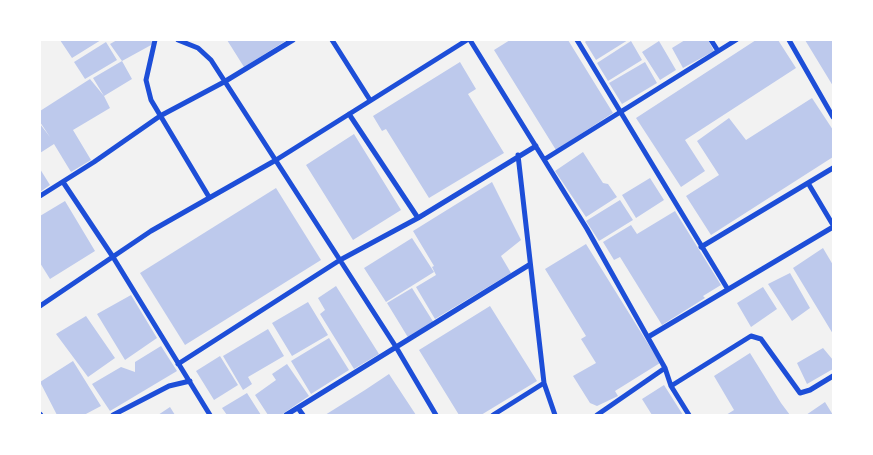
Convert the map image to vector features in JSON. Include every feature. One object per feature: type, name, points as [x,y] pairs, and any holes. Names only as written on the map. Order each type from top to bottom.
[{"type":"street","points":[[154,40],[146,80],[151,100],[209,197]]},
{"type":"street","points":[[178,40],[198,48],[211,60],[396,347],[436,415]]},
{"type":"street","points":[[40,196],[160,116],[224,82],[293,40]]},
{"type":"street","points":[[332,40],[370,100]]},
{"type":"street","points":[[40,306],[151,231],[276,160],[468,40],[587,229],[648,336],[665,368],[671,386],[689,415]]},
{"type":"street","points":[[577,40],[701,247],[728,288]]},
{"type":"street","points":[[711,40],[718,51]]},
{"type":"street","points":[[544,159],[736,40]]},
{"type":"street","points":[[789,40],[833,117]]},
{"type":"street","points":[[349,114],[418,218]]},
{"type":"street","points":[[178,364],[340,260],[418,218],[518,155],[536,146]]},
{"type":"street","points":[[518,155],[529,265],[544,383],[556,415]]},
{"type":"street","points":[[701,247],[833,168]]},
{"type":"street","points":[[63,182],[113,257],[210,415]]},
{"type":"street","points":[[648,336],[833,225],[808,183]]},
{"type":"street","points":[[286,415],[529,265]]},
{"type":"street","points":[[671,386],[752,336],[761,339],[800,393],[810,390],[833,376]]},
{"type":"street","points":[[598,415],[665,368]]},
{"type":"street","points":[[113,415],[169,386],[190,381]]},
{"type":"street","points":[[493,415],[544,383]]},
{"type":"street","points":[[298,408],[303,415]]},
{"type":"building","points":[[60,40],[101,40],[72,58]]},
{"type":"building","points":[[117,40],[151,40],[153,44],[122,61],[110,44]]},
{"type":"building","points":[[227,40],[287,40],[244,67]]},
{"type":"building","points":[[510,40],[568,40],[613,113],[556,150],[494,50]]},
{"type":"building","points":[[587,40],[628,40],[596,60],[585,42]]},
{"type":"building","points":[[685,40],[708,40],[714,51],[683,68],[672,48]]},
{"type":"building","points":[[756,40],[778,40],[796,68],[685,140],[705,171],[681,187],[636,118]]},
{"type":"building","points":[[805,40],[833,40],[833,86]]},
{"type":"building","points":[[631,41],[642,60],[608,81],[597,63]]},
{"type":"building","points":[[659,41],[676,70],[660,80],[642,52]]},
{"type":"building","points":[[106,42],[117,60],[85,79],[74,62]]},
{"type":"building","points":[[122,61],[132,79],[104,96],[93,78]]},
{"type":"building","points":[[460,62],[476,89],[468,94],[504,153],[429,198],[386,129],[382,131],[373,116]]},
{"type":"building","points":[[645,62],[657,83],[622,104],[609,83]]},
{"type":"building","points":[[90,79],[104,96],[110,108],[73,130],[91,160],[71,172],[54,144],[40,153],[40,124],[50,137],[40,122],[40,111]]},
{"type":"building","points":[[812,98],[833,130],[833,157],[711,235],[686,196],[719,175],[697,141],[729,118],[746,140]]},
{"type":"building","points":[[354,134],[401,210],[353,240],[306,165]]},
{"type":"building","points":[[583,152],[603,183],[608,184],[617,197],[586,217],[555,171]]},
{"type":"building","points":[[40,169],[50,185],[40,192]]},
{"type":"building","points":[[650,178],[664,200],[636,218],[622,195]]},
{"type":"building","points":[[492,182],[521,240],[501,256],[511,273],[435,319],[416,287],[436,275],[432,267],[434,266],[413,231]]},
{"type":"building","points":[[276,188],[321,260],[185,345],[140,273]]},
{"type":"building","points":[[620,200],[633,220],[599,241],[586,221]]},
{"type":"building","points":[[65,201],[95,251],[50,279],[40,263],[40,216]]},
{"type":"building","points":[[675,211],[721,285],[703,296],[705,298],[662,325],[620,257],[614,260],[603,242],[631,225],[637,234]]},
{"type":"building","points":[[412,238],[434,272],[386,302],[364,268]]},
{"type":"building","points":[[586,244],[660,363],[615,391],[618,396],[597,406],[590,403],[573,376],[596,363],[581,339],[586,336],[545,269]]},
{"type":"building","points":[[823,248],[833,265],[833,334],[793,268]]},
{"type":"building","points":[[790,273],[810,308],[792,321],[768,284]]},
{"type":"building","points":[[336,286],[379,354],[354,369],[320,314],[325,310],[318,298]]},
{"type":"building","points":[[763,287],[777,309],[751,327],[737,303]]},
{"type":"building","points":[[412,288],[434,323],[409,339],[387,303]]},
{"type":"building","points":[[131,295],[157,338],[125,360],[97,314]]},
{"type":"building","points":[[308,302],[328,335],[292,356],[272,323]]},
{"type":"building","points":[[490,306],[537,381],[481,415],[459,415],[419,350]]},
{"type":"building","points":[[86,316],[115,358],[88,377],[56,334]]},
{"type":"building","points":[[268,329],[284,356],[248,377],[252,384],[243,390],[223,356]]},
{"type":"building","points":[[329,338],[349,370],[311,394],[291,361]]},
{"type":"building","points":[[161,346],[177,371],[110,411],[92,384],[121,367],[135,372],[135,362]]},
{"type":"building","points":[[823,348],[833,360],[833,369],[807,384],[797,363]]},
{"type":"building","points":[[750,353],[790,415],[726,415],[734,410],[714,376]]},
{"type":"building","points":[[220,356],[238,385],[214,400],[196,371]]},
{"type":"building","points":[[73,361],[101,406],[84,415],[57,415],[40,382]]},
{"type":"building","points":[[287,364],[309,396],[281,415],[268,415],[255,395],[276,380],[272,374]]},
{"type":"building","points":[[389,374],[416,415],[325,415],[365,390]]},
{"type":"building","points":[[664,385],[683,415],[652,415],[642,399]]},
{"type":"building","points":[[247,393],[261,415],[227,415],[222,408]]},
{"type":"building","points":[[825,402],[833,415],[806,415]]},
{"type":"building","points":[[170,407],[175,415],[158,415]]}]
